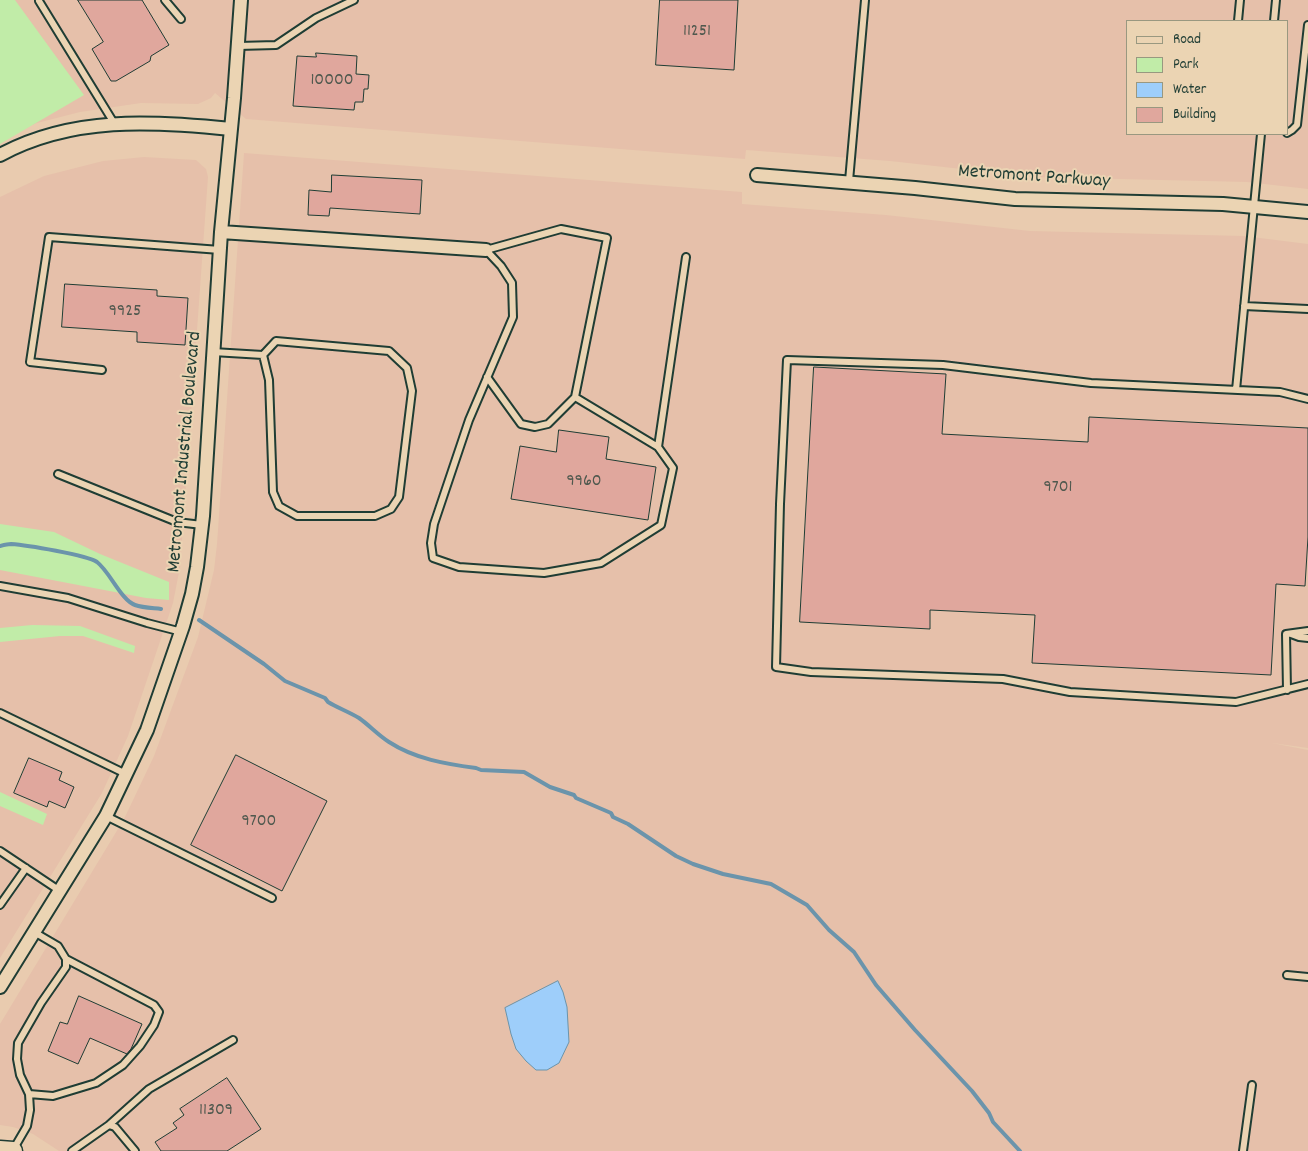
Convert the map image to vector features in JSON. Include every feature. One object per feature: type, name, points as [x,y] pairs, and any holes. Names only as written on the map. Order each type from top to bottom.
[{"type":"main road","points":[[0,1150],[13,1151]]},
{"type":"street","name":"Metromont Industrial Boulevard","points":[[0,986],[106,816],[147,730],[182,632],[198,567],[221,232],[241,0]]},
{"type":"street","points":[[0,155],[36,139],[58,132],[114,123],[179,124],[231,129]]},
{"type":"street","name":"Metromont Parkway","points":[[757,174],[1014,199],[1254,205],[1308,212]]},
{"type":"street","points":[[221,232],[486,250]]},
{"type":"lane","points":[[165,0],[181,19]]},
{"type":"lane","points":[[238,46],[276,45],[316,18],[354,0]]},
{"type":"lane","points":[[848,182],[865,0]]},
{"type":"lane","points":[[1238,20],[1240,0]]},
{"type":"lane","points":[[1274,20],[1276,0]]},
{"type":"lane","points":[[39,1],[114,123]]},
{"type":"lane","points":[[1288,132],[1298,125],[1308,25]]},
{"type":"lane","points":[[1236,390],[1261,135]]},
{"type":"lane","points":[[487,377],[521,424],[535,427],[548,424],[575,397],[607,238],[561,229],[486,250],[501,266],[512,283],[513,317],[487,377],[469,420],[434,524],[431,543],[433,558],[459,567],[544,573],[602,562],[661,525],[673,468],[658,447],[575,397]]},
{"type":"lane","points":[[102,370],[30,362],[49,237],[220,250]]},
{"type":"lane","points":[[658,447],[686,257]]},
{"type":"lane","points":[[1244,306],[1308,309]]},
{"type":"lane","points":[[276,341],[389,351],[407,368],[412,391],[400,497],[391,509],[375,516],[297,516],[279,506],[273,492],[269,380],[263,355],[276,341]]},
{"type":"lane","points":[[213,352],[263,355]]},
{"type":"lane","points":[[1308,399],[1280,392],[1091,383],[943,365],[787,360],[780,504],[776,667],[811,672],[1003,679],[1070,692],[1236,702],[1308,684]]},
{"type":"lane","points":[[58,474],[177,522],[202,526]]},
{"type":"lane","points":[[0,586],[68,598],[182,632]]},
{"type":"lane","points":[[1287,690],[1286,634],[1308,631]]},
{"type":"lane","points":[[1291,634],[1308,638]]},
{"type":"lane","points":[[0,713],[126,774]]},
{"type":"lane","points":[[106,816],[272,898]]},
{"type":"lane","points":[[0,851],[60,891]]},
{"type":"lane","points":[[0,906],[26,868]]},
{"type":"lane","points":[[29,1094],[53,1096],[96,1083],[124,1065],[154,1025],[159,1012],[154,1005],[66,959],[58,946],[34,932]]},
{"type":"lane","points":[[13,1151],[27,1126],[30,1110],[29,1094],[20,1075],[18,1043],[41,1003],[66,967],[66,959]]},
{"type":"lane","points":[[1287,975],[1308,977]]},
{"type":"lane","points":[[72,1151],[109,1125],[149,1089],[233,1040]]},
{"type":"lane","points":[[1243,1151],[1252,1085]]},
{"type":"lane","points":[[109,1125],[115,1127],[135,1151]]},
{"type":"shaded area","points":[[0,0],[1308,0],[1308,189],[1247,182],[1033,177],[890,161],[746,150],[745,159],[246,119],[215,93],[211,98],[198,104],[141,103],[80,112],[37,123],[0,138]]},
{"type":"shaded area","points":[[244,153],[742,192],[742,204],[886,215],[1030,231],[1244,236],[1308,244],[1308,748],[1272,743],[1308,750],[1308,1151],[59,1151],[33,1134],[0,1125],[0,1024],[124,819],[154,756],[198,637],[214,570],[217,544]]},
{"type":"shaded area","points":[[144,157],[196,160],[206,169],[208,177],[180,567],[173,603],[128,736],[102,793],[0,958],[0,197],[44,176],[103,161]]},
{"type":"green space","points":[[0,0],[15,0],[84,95],[0,144]]},
{"type":"green space","points":[[0,524],[54,532],[100,554],[169,582],[169,600],[146,598],[0,570]]},
{"type":"green space","points":[[32,625],[80,626],[135,646],[134,653],[83,636],[60,636],[0,642],[0,628]]},
{"type":"green space","points":[[0,792],[47,814],[43,825],[0,806]]},
{"type":"water","points":[[558,981],[567,1007],[569,1042],[559,1063],[547,1070],[536,1070],[516,1049],[505,1008]]},
{"type":"building","points":[[78,0],[142,0],[169,45],[151,56],[150,61],[116,81],[111,81],[92,49],[103,42]]},
{"type":"building","points":[[660,0],[738,0],[734,70],[656,65]]},
{"type":"building","points":[[316,53],[357,56],[356,74],[369,75],[368,89],[364,89],[363,102],[355,102],[354,110],[293,106],[297,56],[316,57]]},
{"type":"building","points":[[332,175],[422,180],[420,214],[330,208],[329,216],[308,215],[309,190],[331,192]]},
{"type":"building","points":[[65,284],[157,290],[157,296],[188,298],[185,345],[137,342],[137,332],[62,327]]},
{"type":"building","points":[[814,367],[946,374],[942,434],[1088,442],[1089,417],[1308,428],[1308,537],[1305,586],[1276,584],[1271,675],[1032,663],[1035,615],[930,610],[930,629],[800,622]]},
{"type":"building","points":[[559,430],[609,437],[606,459],[656,467],[648,520],[511,499],[520,446],[556,452]]},
{"type":"building","points":[[236,755],[327,801],[282,891],[191,845]]},
{"type":"building","points":[[29,758],[62,772],[59,780],[74,787],[65,808],[49,801],[47,807],[14,793]]},
{"type":"building","points":[[79,996],[142,1024],[127,1054],[90,1038],[78,1064],[48,1051],[60,1022],[67,1024]]},
{"type":"building","points":[[227,1078],[261,1129],[227,1151],[161,1151],[155,1142],[177,1128],[173,1123],[184,1115],[180,1109]]},
{"type":"waterway","points":[[0,546],[11,544],[29,546],[91,559],[102,567],[120,592],[130,602],[141,607],[161,609]]},
{"type":"waterway","points":[[199,620],[264,664],[285,681],[325,698],[328,702],[359,718],[385,739],[409,753],[481,770],[524,772],[550,787],[574,795],[576,798],[611,813],[613,817],[628,824],[676,856],[693,864],[723,874],[771,884],[807,905],[829,930],[854,952],[876,985],[972,1091],[989,1113],[993,1122],[1020,1151]]}]
